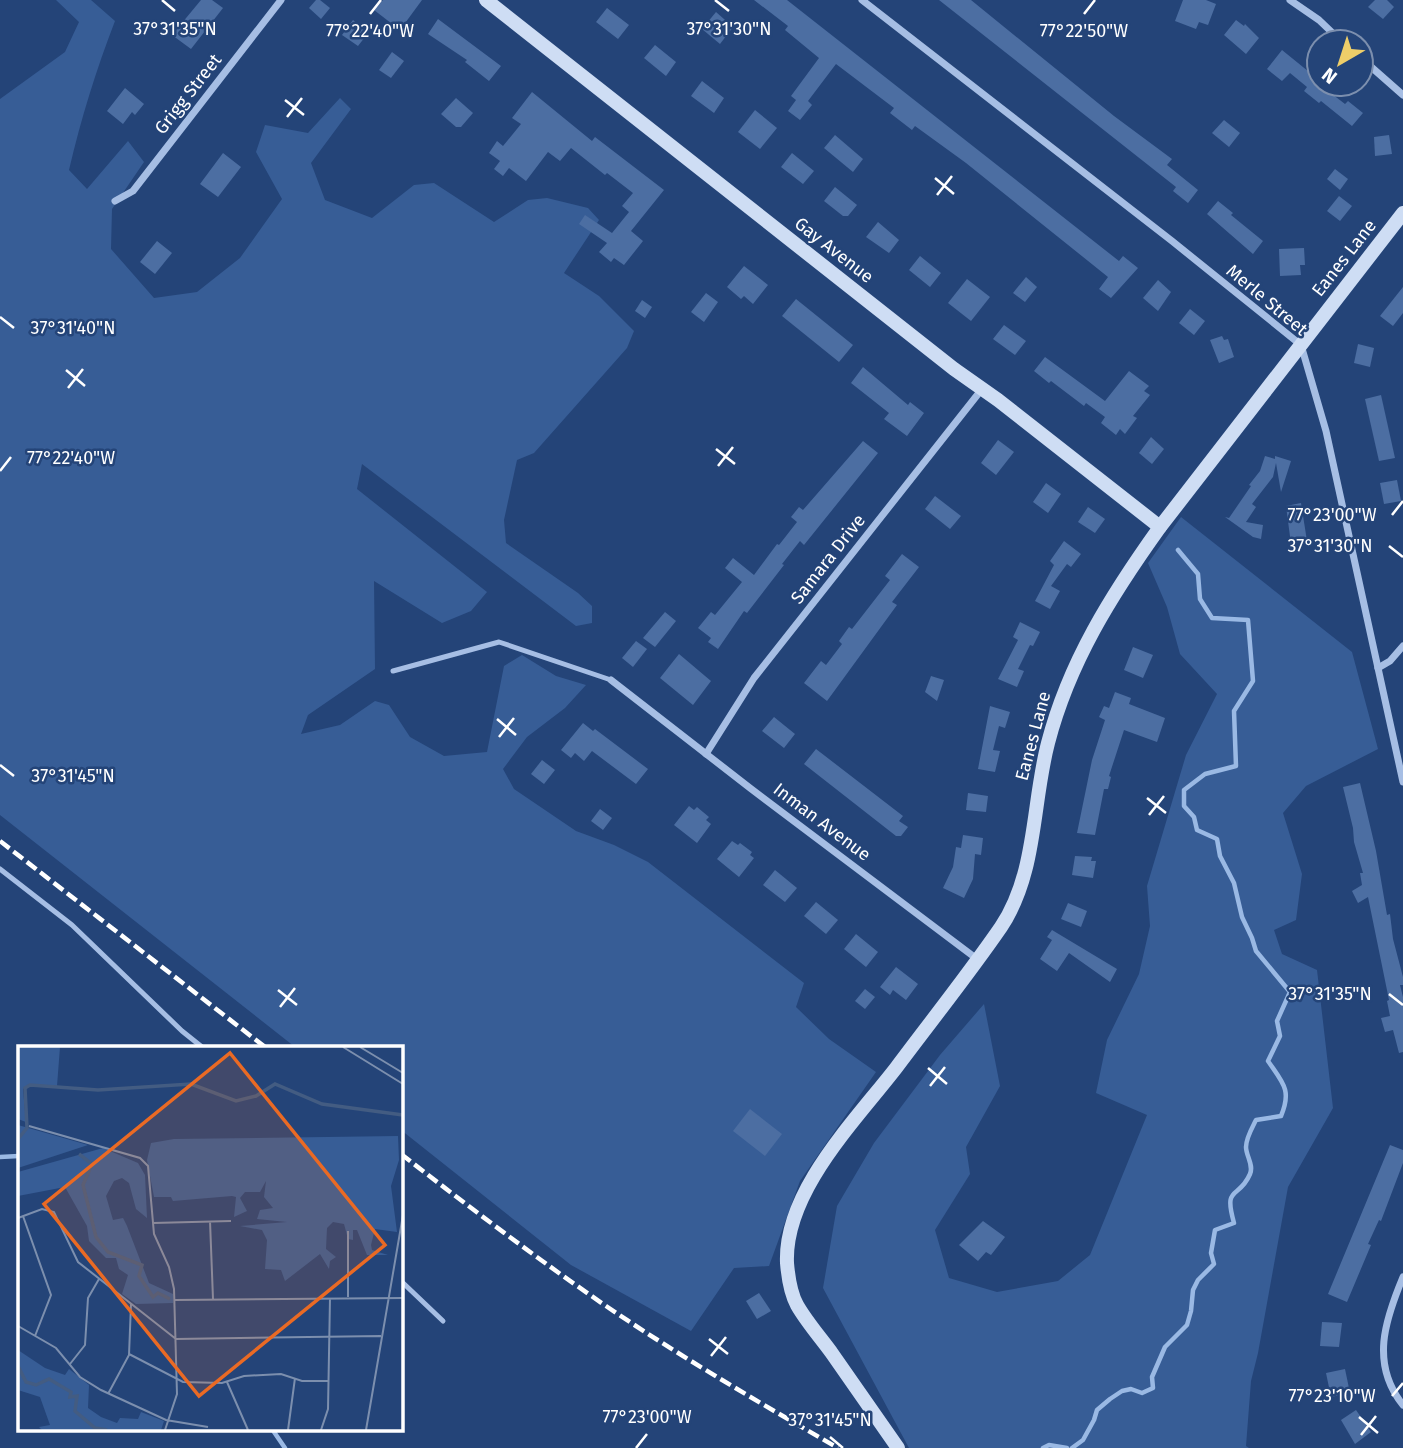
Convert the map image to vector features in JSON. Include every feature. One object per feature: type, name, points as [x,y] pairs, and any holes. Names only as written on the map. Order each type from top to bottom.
[{"type":"street","name":"Grigg Street","points":[[115,201],[133,191],[281,0]]},
{"type":"street","name":"Gay Avenue","points":[[486,0],[943,360],[1160,527]]},
{"type":"street","name":"Merle Street","points":[[862,0],[1172,240],[1301,345],[1326,431],[1403,782]]},
{"type":"street","points":[[1290,0],[1327,28]]},
{"type":"street","points":[[1375,70],[1403,95]]},
{"type":"street","name":"Eanes Lane","points":[[898,1448],[796,1303],[787,1264],[789,1236],[800,1202],[837,1141],[977,959],[1001,926],[1018,895],[1027,865],[1040,775],[1048,741],[1071,675],[1092,631],[1160,527],[1403,213]]},
{"type":"street","name":"Samara Drive","points":[[706,754],[754,678],[982,389]]},
{"type":"street","points":[[1378,668],[1390,661],[1403,646]]},
{"type":"street","name":"Inman Avenue","points":[[611,680],[977,959]]},
{"type":"street","points":[[1403,1277],[1388,1313],[1383,1342],[1386,1370],[1403,1405]]},
{"type":"lane","points":[[394,671],[499,642],[611,680]]},
{"type":"lane","points":[[0,869],[72,925],[201,1046]]},
{"type":"lane","points":[[402,1282],[443,1321]]},
{"type":"shaded area","points":[[56,0],[91,0],[115,21],[89,95],[69,170],[87,189],[128,141],[144,162],[112,209],[111,249],[154,298],[197,292],[240,258],[282,199],[256,152],[265,125],[308,133],[340,98],[351,109],[311,163],[325,200],[372,218],[414,185],[434,183],[494,222],[528,200],[547,198],[588,208],[599,220],[564,273],[599,296],[634,331],[627,348],[534,453],[517,460],[504,520],[506,543],[578,593],[592,606],[592,623],[576,626],[362,464],[357,489],[487,592],[471,611],[442,623],[374,581],[375,669],[308,715],[301,734],[340,725],[375,701],[389,705],[410,737],[444,756],[487,752],[504,666],[522,655],[556,676],[586,685],[565,708],[527,737],[503,769],[514,789],[576,831],[614,845],[648,862],[804,983],[796,1007],[829,1039],[876,1072],[800,1181],[769,1266],[734,1268],[691,1331],[571,1265],[402,1131],[402,1046],[294,1046],[0,815],[0,99],[65,52],[79,22]]},
{"type":"shaded area","points":[[1181,517],[1352,652],[1378,749],[1306,786],[1283,813],[1302,874],[1296,920],[1274,930],[1282,954],[1317,970],[1333,1108],[1288,1187],[1251,1381],[1246,1446],[1249,1448],[909,1448],[823,1288],[837,1206],[874,1143],[940,1055],[984,1004],[1000,1086],[966,1147],[970,1174],[935,1230],[949,1278],[997,1292],[1058,1281],[1090,1255],[1147,1115],[1096,1093],[1107,1040],[1139,974],[1150,926],[1147,886],[1186,755],[1217,694],[1180,654],[1167,607],[1148,563]]},
{"type":"building","points":[[201,0],[212,0],[223,8],[191,49],[172,35]]},
{"type":"building","points":[[316,0],[330,8],[321,19],[309,8]]},
{"type":"building","points":[[383,0],[422,0],[400,30],[374,10]]},
{"type":"building","points":[[754,0],[787,0],[1119,261],[1123,256],[1138,268],[1111,298],[1099,289],[1108,277],[966,163],[915,126],[912,130],[890,113],[894,108],[836,64],[808,101],[812,105],[800,120],[788,111],[796,100],[791,96],[819,58],[785,30],[788,26]]},
{"type":"building","points":[[939,0],[971,0],[1114,116],[1172,159],[1167,165],[1198,190],[1188,203],[1173,191],[1176,187]]},
{"type":"building","points":[[1183,0],[1206,0],[1216,4],[1208,25],[1199,22],[1196,29],[1175,21]]},
{"type":"building","points":[[1375,0],[1387,0],[1394,7],[1383,19],[1368,7]]},
{"type":"building","points":[[607,8],[629,25],[618,39],[596,22]]},
{"type":"building","points":[[716,12],[733,27],[720,44],[702,29]]},
{"type":"building","points":[[438,19],[501,66],[489,81],[465,62],[467,60],[428,34]]},
{"type":"building","points":[[353,20],[364,29],[361,34],[365,37],[358,46],[342,35]]},
{"type":"building","points":[[1236,20],[1244,26],[1245,24],[1259,38],[1246,54],[1224,35]]},
{"type":"building","points":[[655,45],[676,62],[666,76],[644,58]]},
{"type":"building","points":[[1282,50],[1305,69],[1305,85],[1290,73],[1282,81],[1267,69]]},
{"type":"building","points":[[392,52],[404,61],[391,78],[379,70]]},
{"type":"building","points":[[702,81],[724,98],[714,113],[691,96]]},
{"type":"building","points":[[125,88],[144,104],[135,115],[132,112],[123,124],[107,111]]},
{"type":"building","points":[[532,92],[592,141],[595,137],[664,190],[631,231],[643,241],[624,265],[614,258],[611,262],[599,252],[607,243],[579,224],[585,215],[612,233],[629,212],[622,206],[633,193],[607,173],[605,175],[571,148],[560,161],[548,152],[526,181],[509,168],[503,176],[494,169],[500,161],[489,153],[497,141],[503,146],[521,124],[512,118]]},
{"type":"building","points":[[456,98],[473,113],[461,127],[456,127],[441,114]]},
{"type":"building","points":[[1313,98],[1337,98],[1345,104],[1348,101],[1363,113],[1352,126],[1321,101],[1319,103]]},
{"type":"building","points":[[755,110],[777,128],[760,149],[738,132]]},
{"type":"building","points":[[1224,120],[1240,133],[1229,147],[1212,133]]},
{"type":"building","points":[[835,135],[863,159],[853,172],[824,148]]},
{"type":"building","points":[[1389,135],[1392,154],[1375,156],[1374,137]]},
{"type":"building","points":[[223,153],[241,167],[218,197],[200,184]]},
{"type":"building","points":[[792,153],[814,171],[803,184],[781,167]]},
{"type":"building","points":[[1335,169],[1348,179],[1340,190],[1327,179]]},
{"type":"building","points":[[835,187],[857,205],[848,216],[843,216],[824,201]]},
{"type":"building","points":[[1339,196],[1352,206],[1340,221],[1327,211]]},
{"type":"building","points":[[1218,201],[1263,241],[1253,254],[1207,214]]},
{"type":"building","points":[[878,222],[899,240],[889,253],[866,237]]},
{"type":"building","points":[[157,241],[172,253],[155,274],[140,262]]},
{"type":"building","points":[[1304,248],[1305,265],[1300,265],[1301,275],[1280,276],[1279,249]]},
{"type":"building","points":[[920,256],[941,273],[930,287],[909,270]]},
{"type":"building","points":[[744,266],[768,285],[753,304],[744,296],[741,299],[727,287]]},
{"type":"building","points":[[1026,277],[1037,287],[1025,302],[1013,293]]},
{"type":"building","points":[[967,279],[990,297],[971,321],[948,303]]},
{"type":"building","points":[[1158,280],[1171,292],[1158,311],[1143,298]]},
{"type":"building","points":[[1403,287],[1403,313],[1393,326],[1380,316]]},
{"type":"building","points":[[706,293],[718,302],[704,322],[691,312]]},
{"type":"building","points":[[796,299],[853,345],[839,362],[782,316]]},
{"type":"building","points":[[642,300],[652,307],[645,318],[635,311]]},
{"type":"building","points":[[1190,309],[1205,321],[1194,335],[1179,323]]},
{"type":"building","points":[[1004,325],[1026,341],[1015,355],[993,339]]},
{"type":"building","points":[[1222,336],[1224,340],[1228,339],[1234,357],[1219,363],[1210,340]]},
{"type":"building","points":[[1358,344],[1374,348],[1370,367],[1354,363]]},
{"type":"building","points":[[1045,357],[1105,401],[1129,371],[1149,386],[1144,391],[1150,395],[1133,416],[1137,418],[1125,434],[1120,429],[1116,435],[1101,423],[1105,417],[1086,403],[1084,406],[1034,371]]},
{"type":"building","points":[[863,367],[908,405],[910,402],[924,413],[907,436],[884,419],[889,413],[851,383]]},
{"type":"building","points":[[1381,395],[1395,458],[1379,461],[1365,399]]},
{"type":"building","points":[[1151,437],[1164,449],[1152,464],[1139,453]]},
{"type":"building","points":[[998,440],[1014,452],[996,475],[981,463]]},
{"type":"building","points":[[863,441],[878,453],[804,545],[800,541],[747,613],[744,611],[718,649],[708,642],[711,638],[698,628],[711,612],[715,615],[742,582],[725,568],[733,558],[754,575],[797,522],[791,517],[799,507],[803,510]]},
{"type":"building","points":[[1265,456],[1291,461],[1281,492],[1276,463],[1273,477],[1252,504],[1256,507],[1246,522],[1263,525],[1261,539],[1253,537],[1225,517],[1229,518],[1251,486],[1249,485],[1260,471]]},
{"type":"building","points":[[1397,480],[1401,501],[1384,504],[1380,483]]},
{"type":"building","points":[[1046,483],[1061,494],[1048,513],[1033,502]]},
{"type":"building","points":[[935,496],[961,516],[950,529],[925,509]]},
{"type":"building","points":[[1301,503],[1307,541],[1291,544],[1286,506]]},
{"type":"building","points":[[1088,507],[1105,519],[1095,533],[1078,522]]},
{"type":"building","points":[[1064,541],[1081,554],[1071,567],[1067,564],[1051,586],[1060,591],[1050,609],[1035,601],[1054,565],[1050,561]]},
{"type":"building","points":[[902,554],[919,567],[892,602],[897,605],[827,701],[804,683],[821,661],[826,665],[842,644],[839,641],[849,627],[852,629],[890,580],[885,576]]},
{"type":"building","points":[[665,612],[676,621],[655,647],[643,638]]},
{"type":"building","points":[[1020,622],[1040,632],[1018,669],[1024,671],[1017,687],[998,679],[1018,640],[1013,637]]},
{"type":"building","points":[[636,641],[647,649],[633,667],[622,658]]},
{"type":"building","points":[[1133,647],[1153,655],[1143,678],[1124,670]]},
{"type":"building","points":[[679,654],[711,681],[693,705],[660,678]]},
{"type":"building","points":[[931,676],[944,680],[937,701],[925,692]]},
{"type":"building","points":[[1115,692],[1131,698],[1129,704],[1165,718],[1157,742],[1124,730],[1109,776],[1108,789],[1104,789],[1095,835],[1077,833],[1092,760],[1105,720],[1099,717],[1104,706],[1109,708]]},
{"type":"building","points":[[990,706],[1010,712],[1005,728],[999,726],[993,750],[1000,751],[995,772],[978,769]]},
{"type":"building","points":[[774,717],[795,734],[784,748],[762,731]]},
{"type":"building","points":[[583,723],[648,769],[636,784],[592,751],[584,761],[575,753],[571,758],[561,750]]},
{"type":"building","points":[[816,749],[903,816],[899,821],[908,827],[901,836],[896,836],[804,764]]},
{"type":"building","points":[[542,760],[555,770],[544,784],[531,774]]},
{"type":"building","points":[[1360,783],[1387,915],[1390,914],[1393,939],[1403,977],[1403,985],[1400,985],[1403,997],[1403,1052],[1399,1053],[1393,1030],[1385,1032],[1381,1018],[1390,1016],[1389,1000],[1368,897],[1358,903],[1352,891],[1362,885],[1360,873],[1363,873],[1343,787]]},
{"type":"building","points":[[968,793],[988,796],[986,812],[966,810]]},
{"type":"building","points":[[689,806],[694,810],[697,807],[709,817],[706,820],[711,824],[697,843],[674,825]]},
{"type":"building","points":[[600,809],[612,818],[603,830],[591,821]]},
{"type":"building","points":[[963,835],[983,838],[981,855],[975,854],[973,879],[964,898],[943,888],[953,867],[956,847],[961,848]]},
{"type":"building","points":[[732,841],[738,845],[740,843],[752,852],[750,855],[754,858],[739,877],[717,859]]},
{"type":"building","points":[[1075,856],[1092,857],[1091,861],[1096,861],[1093,878],[1072,875]]},
{"type":"building","points":[[775,870],[797,888],[785,902],[763,885]]},
{"type":"building","points":[[816,902],[838,920],[826,934],[804,916]]},
{"type":"building","points":[[1068,903],[1087,911],[1081,927],[1061,919]]},
{"type":"building","points":[[1052,930],[1117,969],[1110,982],[1069,953],[1057,971],[1040,959],[1052,940],[1047,937]]},
{"type":"building","points":[[856,934],[878,952],[866,967],[844,949]]},
{"type":"building","points":[[896,967],[918,984],[906,1000],[893,990],[890,995],[880,987]]},
{"type":"building","points":[[865,989],[875,997],[865,1009],[855,1001]]},
{"type":"building","points":[[750,1109],[782,1134],[765,1156],[733,1131]]},
{"type":"building","points":[[1390,1145],[1403,1150],[1403,1163],[1381,1221],[1379,1220],[1368,1244],[1371,1245],[1347,1302],[1328,1294]]},
{"type":"building","points":[[983,1221],[1005,1237],[991,1255],[986,1252],[978,1261],[959,1245]]},
{"type":"building","points":[[759,1293],[771,1311],[757,1319],[746,1301]]},
{"type":"building","points":[[1322,1322],[1342,1323],[1339,1347],[1320,1346]]},
{"type":"building","points":[[1345,1369],[1350,1393],[1331,1397],[1326,1373]]},
{"type":"building","points":[[1356,1410],[1371,1432],[1355,1444],[1341,1420]]},
{"type":"waterway","points":[[1072,1448],[1083,1440],[1097,1410],[1110,1399],[1122,1391],[1131,1389],[1142,1393],[1153,1388],[1152,1377],[1165,1347],[1187,1325],[1193,1290],[1198,1280],[1214,1264],[1211,1253],[1215,1230],[1234,1223],[1231,1197],[1246,1182],[1251,1171],[1246,1147],[1251,1130],[1256,1120],[1281,1116],[1286,1100],[1282,1081],[1268,1061],[1280,1036],[1277,1021],[1290,992],[1256,951],[1242,917],[1234,883],[1220,856],[1217,839],[1197,830],[1194,817],[1184,806],[1184,790],[1205,774],[1236,766],[1234,711],[1253,681],[1248,620],[1212,618],[1200,599],[1198,574],[1178,550]]},
{"type":"waterway","points":[[0,1157],[18,1156]]},
{"type":"waterway","points":[[273,1430],[285,1448]]},
{"type":"waterway","points":[[1043,1448],[1049,1445],[1067,1448]]},
{"type":"railway","points":[[0,841],[264,1046]]},
{"type":"railway","points":[[402,1155],[502,1232],[606,1306],[750,1397],[838,1448]]}]
